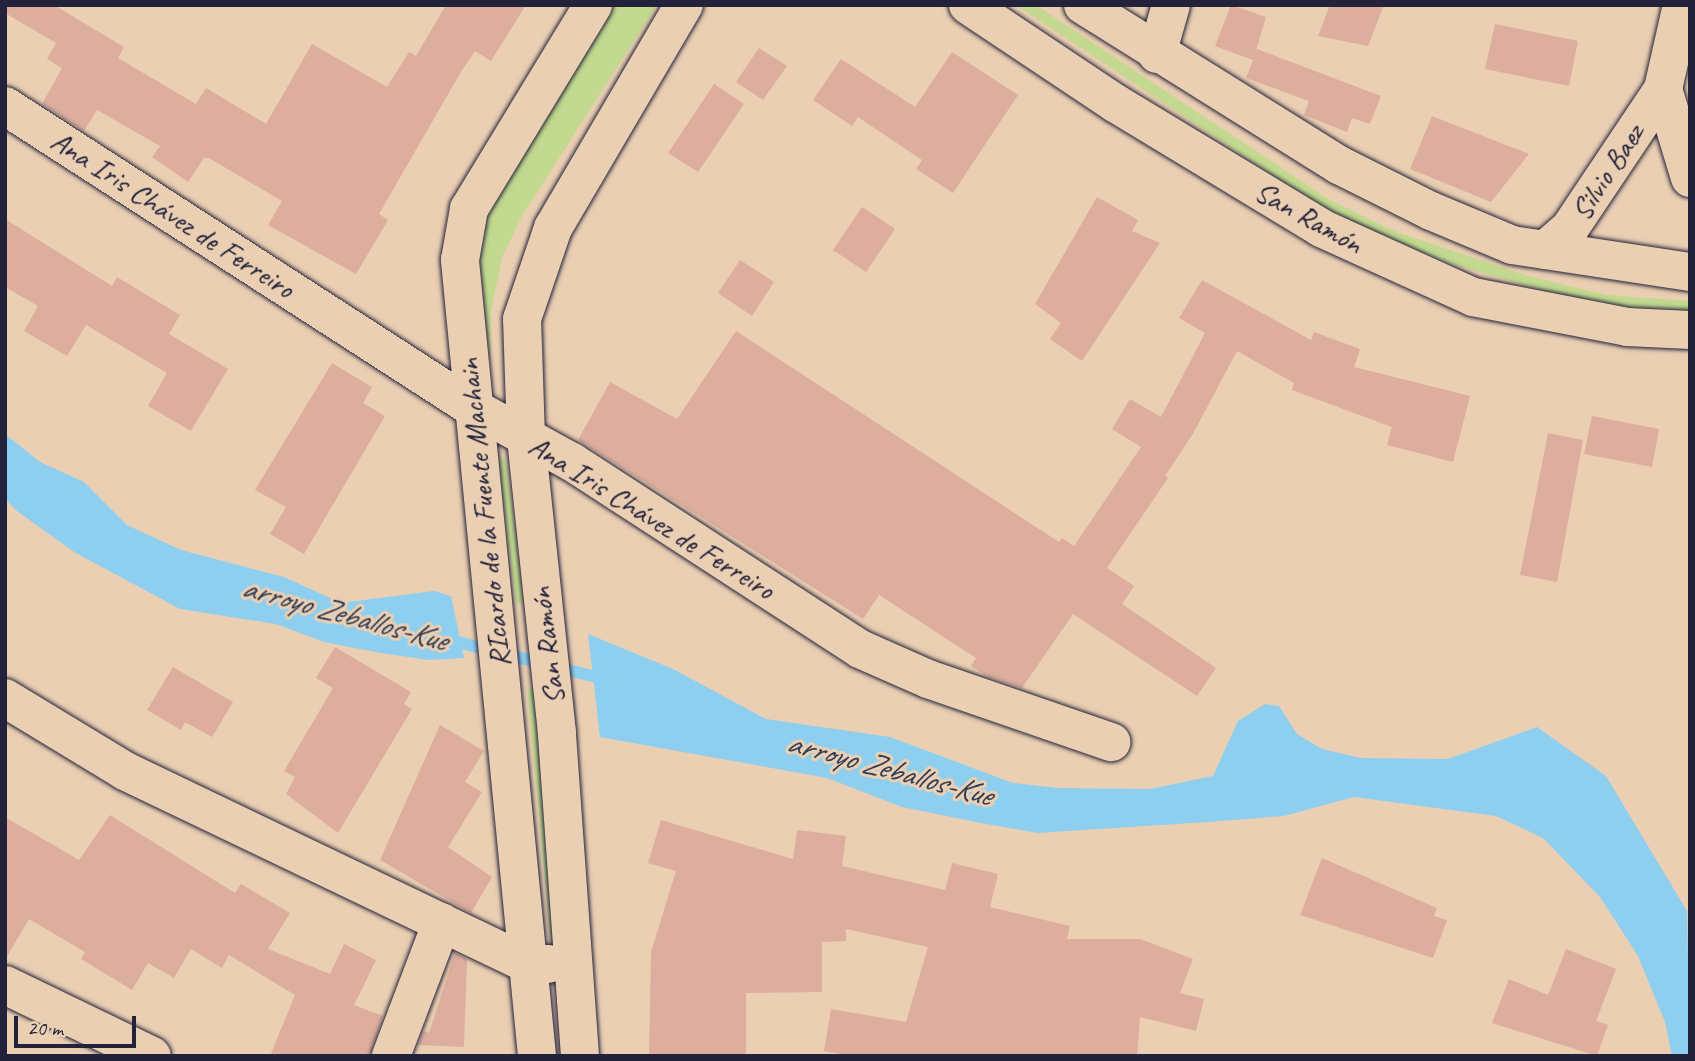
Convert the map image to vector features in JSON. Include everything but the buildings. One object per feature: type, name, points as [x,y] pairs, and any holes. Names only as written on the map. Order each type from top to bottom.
[{"type":"street","name":"RIcardo de la Fuente Machain","points":[[537,1056],[489,559],[470,406],[460,260],[469,209],[593,5]]},
{"type":"street","name":"RIcardo de la Fuente Machain","points":[[536,558],[526,438],[522,319],[552,228],[684,5]]},
{"type":"street","name":"San Ramón","points":[[968,5],[1115,103],[1321,228],[1473,297],[1628,327],[1690,330]]},
{"type":"street","name":"San Ramón","points":[[1083,5],[1157,54],[1339,165],[1512,245],[1690,272]]},
{"type":"street","points":[[1157,54],[1171,5]]},
{"type":"street","name":"Silvio Baez","points":[[1545,250],[1570,228],[1663,89],[1682,5]]},
{"type":"street","name":"Silvio Baez","points":[[1663,89],[1690,178]]},
{"type":"street","name":"Ana Iris Chávez de Ferreiro","points":[[5,106],[470,406],[572,462],[860,649],[928,679],[1111,742]]},
{"type":"street","name":"San Ramón","points":[[536,558],[557,733],[574,964]]},
{"type":"street","points":[[5,698],[125,771],[528,964],[574,964],[580,1056]]},
{"type":"street","points":[[391,1056],[442,922]]},
{"type":"street","points":[[5,985],[152,1056]]},
{"type":"green space","points":[[614,5],[657,5],[522,216],[502,258],[491,311],[490,361],[478,244],[491,198]]},
{"type":"green space","points":[[1016,5],[1036,5],[1328,199],[1396,232],[1528,276],[1607,295],[1690,301],[1690,312],[1606,305],[1527,286],[1446,262],[1392,240],[1322,208]]},
{"type":"green space","points":[[503,458],[506,462],[525,604],[516,603],[498,461]]},
{"type":"green space","points":[[527,688],[535,690],[561,946],[551,946]]},
{"type":"water","points":[[5,434],[40,462],[84,482],[127,525],[181,550],[284,577],[341,603],[434,591],[451,596],[464,658],[429,660],[381,653],[324,642],[276,624],[180,609],[74,552],[17,511],[5,499]]},
{"type":"water","points":[[588,634],[673,669],[766,719],[890,737],[1013,783],[1058,788],[1150,789],[1213,776],[1238,721],[1265,704],[1279,706],[1297,734],[1322,749],[1361,758],[1448,759],[1537,727],[1606,776],[1687,911],[1690,1056],[1672,1056],[1665,1022],[1638,956],[1600,897],[1543,838],[1496,816],[1354,797],[1284,816],[1207,822],[1038,833],[981,823],[902,807],[827,778],[600,737]]},
{"type":"waterway","name":"arroyo Zeballos-Kue","points":[[446,639],[608,680]]}]
